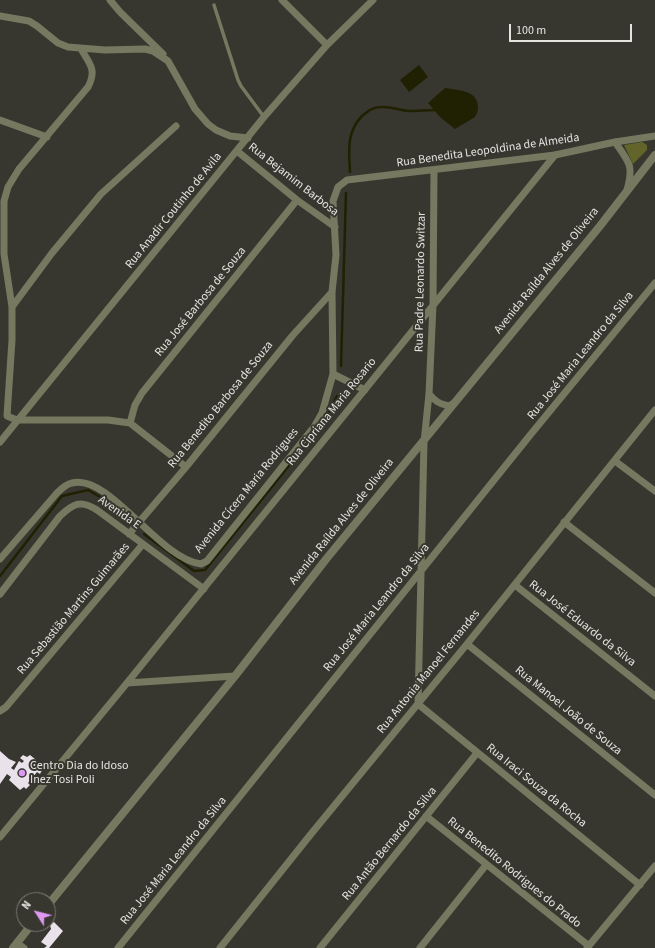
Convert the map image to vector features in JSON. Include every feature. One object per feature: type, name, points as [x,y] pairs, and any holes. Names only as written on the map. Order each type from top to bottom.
[{"type":"street","points":[[110,0],[168,60],[195,109],[208,124],[216,130],[230,136],[248,138]]},
{"type":"street","points":[[282,0],[327,45]]},
{"type":"street","name":"Rua Anadir Coutinho de Avila","points":[[0,442],[264,117],[327,45],[373,0]]},
{"type":"street","points":[[0,16],[29,21],[58,42],[68,47],[81,49],[145,49],[160,54],[168,60]]},
{"type":"street","points":[[81,49],[92,68],[93,75],[88,87],[19,169],[8,187],[2,201],[4,254],[12,307],[12,340],[3,416],[17,420],[108,420],[130,423],[186,467]]},
{"type":"street","points":[[0,120],[47,137]]},
{"type":"street","points":[[12,307],[52,253],[100,194],[176,126]]},
{"type":"street","name":"Rua Benedita Leopoldina de Almeida","points":[[347,180],[555,155],[615,142],[655,136]]},
{"type":"street","points":[[615,142],[630,166],[631,176],[627,192]]},
{"type":"street","name":"Rua Bejamim Barbosa","points":[[237,151],[297,200],[335,227]]},
{"type":"street","name":"Rua Cipriana Maria Rosario","points":[[0,837],[127,683],[555,155]]},
{"type":"street","name":"Avenida Raílda Alves de Oliveira","points":[[56,895],[235,676],[327,558],[424,442],[454,403],[627,192],[655,155]]},
{"type":"street","name":"Rua Padre Leonardo Switzar","points":[[418,704],[424,442],[433,305],[434,170]]},
{"type":"street","name":"Avenida Cícera Maria Rodrigues","points":[[0,559],[57,492],[72,482],[89,484],[98,487],[171,549],[190,562],[201,564],[207,561],[314,427],[322,413],[333,374],[332,292],[336,255],[333,206],[338,187],[347,180]]},
{"type":"street","name":"Rua José Barbosa de Souza","points":[[130,423],[135,405],[142,393],[297,200]]},
{"type":"street","name":"Rua José Maria Leandro da Silva","points":[[118,948],[420,571],[655,283]]},
{"type":"street","name":"Rua Benedito Barbosa de Souza","points":[[129,534],[186,467],[293,335],[332,292]]},
{"type":"street","points":[[333,374],[365,390]]},
{"type":"street","points":[[428,394],[437,403],[442,405],[449,406],[454,403]]},
{"type":"street","name":"Rua Antonia Manoel Fernandes","points":[[220,948],[655,410]]},
{"type":"street","points":[[615,461],[655,491]]},
{"type":"street","name":"Avenida E","points":[[0,594],[60,516],[69,508],[78,504],[89,505],[204,588]]},
{"type":"street","points":[[564,522],[655,593]]},
{"type":"street","name":"Rua Sebastião Martins Guimarães","points":[[3,709],[143,544]]},
{"type":"street","name":"Rua José Eduardo da Silva","points":[[515,585],[655,696]]},
{"type":"street","name":"Rua Manoel João de Souza","points":[[467,644],[655,795]]},
{"type":"street","points":[[127,683],[235,676]]},
{"type":"street","name":"Rua Iraci Souza da Rocha","points":[[418,704],[640,885]]},
{"type":"street","name":"Rua Antão Bernardo da Silva","points":[[320,948],[477,753]]},
{"type":"street","name":"Rua Benedito Rodrigues do Prado","points":[[426,816],[588,947]]},
{"type":"street","points":[[420,948],[486,865]]},
{"type":"street","points":[[588,947],[655,866]]},
{"type":"street","points":[[24,948],[15,945],[26,932]]},
{"type":"lane","points":[[214,5],[238,80],[264,117]]},
{"type":"shaded area","points":[[419,65],[428,77],[409,92],[400,80]]},
{"type":"shaded area","points":[[445,88],[461,90],[471,94],[477,102],[478,109],[475,117],[455,129],[440,117],[428,103]]},
{"type":"shaded area","points":[[642,142],[647,145],[647,150],[633,164],[624,145]]},
{"type":"building","name":"Centro Dia do Idoso Inez Tosi Poli","points":[[0,751],[9,759],[16,762],[11,768],[14,770],[19,761],[22,763],[24,761],[20,758],[23,755],[27,757],[30,755],[41,764],[38,768],[42,770],[40,774],[37,772],[28,783],[30,785],[26,789],[24,787],[20,790],[9,780],[11,777],[7,774],[0,784]]},
{"type":"building","points":[[56,924],[63,931],[49,948],[44,948],[47,946],[41,942],[49,932],[56,932]]},
{"type":"waterway","points":[[350,172],[349,150],[351,135],[357,122],[366,112],[384,107],[409,111],[437,110]]},
{"type":"waterway","points":[[341,366],[346,193]]},
{"type":"waterway","points":[[144,534],[194,571],[205,570],[324,422],[337,396]]},
{"type":"waterway","points":[[0,576],[62,496],[88,490],[102,498],[129,523]]},
{"type":"place","name":"Centro Dia do Idoso Inez Tosi Poli","points":[[22,773]]}]
